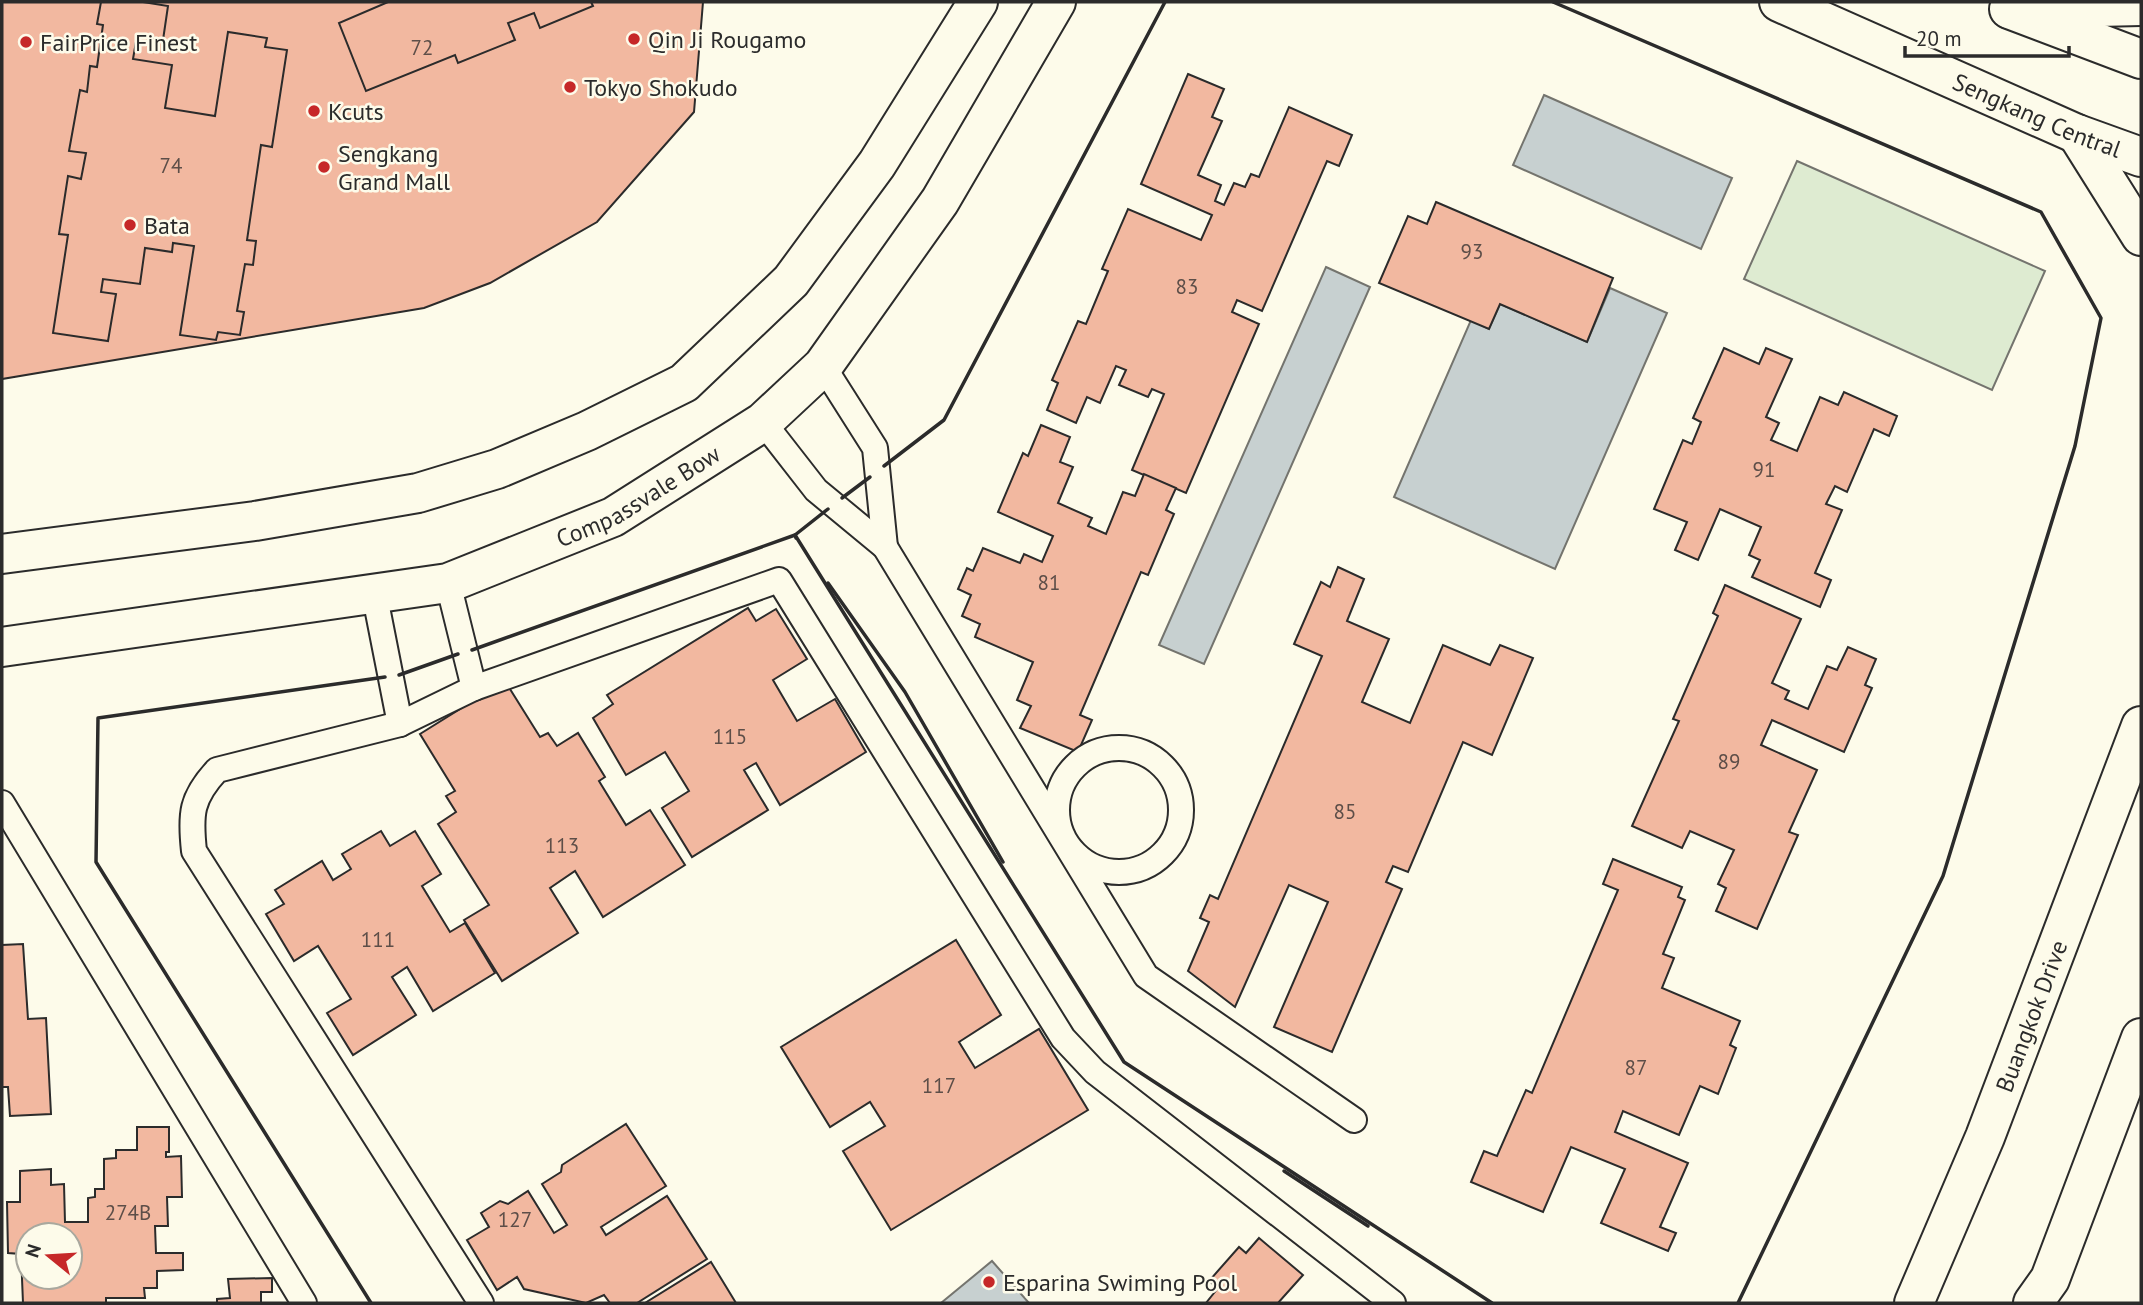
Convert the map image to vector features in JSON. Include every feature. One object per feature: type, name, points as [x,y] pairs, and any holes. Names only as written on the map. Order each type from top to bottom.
[{"type":"street","points":[[2,554],[255,521],[418,492],[497,469],[587,431],[684,383],[792,281],[877,163],[978,2]]},
{"type":"street","name":"Compassvale Bow","points":[[2,647],[448,583],[613,517],[763,422],[823,366],[940,201],[1056,2]]},
{"type":"street","name":"Sengkang Central","points":[[1779,2],[2077,134],[2141,157]]},
{"type":"street","points":[[2002,6],[2141,6]]},
{"type":"street","points":[[2002,6],[2141,59]]},
{"type":"street","points":[[2077,134],[2141,236]]},
{"type":"street","name":"Buangkok Drive","points":[[1914,1303],[1986,1137],[2141,726]]},
{"type":"street","points":[[2033,1303],[2050,1279],[2141,1038]]},
{"type":"lane","points":[[823,366],[875,448],[885,547]]},
{"type":"lane","points":[[763,422],[816,490],[885,547],[1146,976],[1354,1120]]},
{"type":"lane","points":[[481,1303],[194,851],[190,819],[200,789],[218,770],[400,724],[474,688],[779,580],[1063,1038],[1095,1072],[1393,1303]]},
{"type":"lane","points":[[448,583],[474,688]]},
{"type":"lane","points":[[374,592],[400,724]]},
{"type":"lane","points":[[1114,748],[1135,749],[1153,758],[1169,773],[1179,802],[1177,832],[1167,850],[1152,863],[1134,872],[1114,873],[1094,868],[1077,857],[1065,841],[1058,822],[1060,792],[1076,765],[1093,753],[1114,748]]},
{"type":"lane","points":[[2,803],[304,1303]]},
{"type":"green space","points":[[1797,161],[2045,271],[1992,390],[1744,279]]},
{"type":"shaded area","points":[[1544,95],[1732,178],[1701,249],[1513,165]]},
{"type":"shaded area","points":[[1326,267],[1370,287],[1204,664],[1159,645]]},
{"type":"shaded area","points":[[1610,288],[1667,313],[1555,569],[1394,497],[1471,320],[1489,329],[1500,304],[1587,342]]},
{"type":"shaded area","name":"Esparina Swiming Pool","points":[[992,1261],[1029,1303],[941,1303]]},
{"type":"building","name":"Sengkang Grand Mall","points":[[2,2],[703,2],[694,112],[597,222],[490,283],[424,308],[2,379]]},
{"type":"building","points":[[101,2],[143,2],[168,6],[163,40],[137,36],[133,59],[172,65],[165,108],[215,116],[228,32],[267,38],[265,47],[287,50],[272,147],[261,145],[247,240],[256,241],[253,265],[245,264],[237,311],[244,312],[240,335],[218,332],[216,340],[180,335],[194,246],[173,243],[172,252],[145,248],[140,284],[103,279],[101,292],[116,294],[108,341],[53,333],[68,235],[59,234],[68,176],[81,179],[86,153],[69,151],[80,90],[87,92],[90,66],[97,67],[103,25],[97,24]]},
{"type":"building","points":[[388,2],[591,2],[593,6],[540,28],[534,13],[508,23],[515,40],[458,63],[455,55],[366,91],[339,23]]},
{"type":"building","points":[[1188,74],[1224,89],[1212,117],[1222,121],[1198,175],[1221,185],[1215,201],[1224,205],[1234,183],[1245,187],[1251,174],[1259,177],[1289,107],[1352,135],[1339,166],[1327,161],[1262,311],[1237,300],[1232,312],[1259,324],[1186,493],[1132,470],[1164,394],[1152,389],[1148,397],[1119,385],[1126,370],[1116,366],[1100,403],[1087,397],[1076,423],[1047,410],[1058,383],[1052,380],[1078,321],[1086,324],[1108,271],[1102,269],[1128,209],[1201,240],[1212,215],[1141,184]]},
{"type":"building","points":[[1436,202],[1613,278],[1587,342],[1500,304],[1489,329],[1379,283],[1408,216],[1427,224]]},
{"type":"building","points":[[1724,348],[1759,364],[1766,348],[1792,359],[1766,417],[1779,423],[1771,440],[1797,451],[1820,397],[1838,405],[1844,392],[1897,416],[1889,436],[1874,429],[1847,492],[1835,486],[1826,504],[1842,510],[1815,573],[1831,580],[1820,607],[1752,577],[1760,560],[1749,555],[1761,527],[1720,509],[1698,560],[1675,550],[1687,522],[1654,509],[1683,440],[1692,444],[1701,422],[1693,418]]},
{"type":"building","points":[[1041,425],[1070,437],[1060,462],[1073,467],[1058,503],[1092,518],[1088,526],[1106,534],[1123,492],[1135,496],[1144,474],[1176,488],[1166,510],[1174,514],[1148,575],[1141,572],[1080,715],[1092,720],[1078,752],[1020,728],[1031,706],[1017,700],[1033,662],[975,637],[980,624],[962,616],[971,595],[958,589],[967,568],[973,571],[983,548],[1020,563],[1024,554],[1042,562],[1053,536],[998,512],[1023,453],[1028,456]]},
{"type":"building","points":[[1338,567],[1364,579],[1347,621],[1389,639],[1362,702],[1410,723],[1443,645],[1490,665],[1500,645],[1533,658],[1492,755],[1463,742],[1408,872],[1393,866],[1386,882],[1402,889],[1332,1052],[1274,1027],[1328,902],[1289,885],[1235,1007],[1188,971],[1209,922],[1200,918],[1210,895],[1218,899],[1322,656],[1294,644],[1321,582],[1330,587]]},
{"type":"building","points":[[1725,585],[1801,619],[1772,683],[1789,691],[1785,699],[1808,709],[1827,666],[1837,670],[1848,647],[1876,659],[1865,685],[1872,688],[1844,752],[1772,720],[1761,745],[1817,770],[1789,832],[1798,835],[1757,929],[1716,911],[1726,888],[1718,884],[1734,850],[1690,831],[1682,848],[1632,826],[1679,721],[1673,719],[1718,616],[1713,613]]},
{"type":"building","points":[[748,608],[756,621],[776,609],[807,659],[773,680],[797,721],[835,699],[866,752],[780,805],[756,763],[744,770],[768,810],[692,857],[662,808],[689,791],[665,752],[626,775],[593,718],[613,704],[607,695]]},
{"type":"building","points":[[505,681],[540,737],[548,733],[557,746],[578,733],[605,777],[599,781],[626,825],[650,810],[685,865],[603,917],[575,871],[550,888],[578,933],[502,981],[464,920],[489,905],[438,824],[456,812],[446,796],[455,791],[420,734]]},
{"type":"building","points":[[381,831],[390,846],[415,831],[441,874],[422,886],[450,932],[465,923],[495,973],[433,1011],[407,967],[392,977],[416,1015],[353,1055],[327,1013],[351,999],[318,946],[294,961],[266,914],[284,904],[275,890],[322,861],[333,880],[351,869],[342,854]]},
{"type":"building","points":[[1613,859],[1682,887],[1678,897],[1685,900],[1663,954],[1674,958],[1662,988],[1740,1021],[1730,1045],[1736,1048],[1718,1094],[1700,1086],[1679,1135],[1623,1111],[1615,1132],[1688,1163],[1660,1227],[1676,1233],[1668,1251],[1601,1223],[1625,1169],[1571,1147],[1543,1212],[1471,1182],[1484,1151],[1497,1156],[1526,1090],[1532,1093],[1618,890],[1603,884]]},
{"type":"building","points":[[956,940],[1001,1015],[959,1042],[975,1068],[1039,1029],[1088,1110],[891,1230],[843,1151],[885,1126],[870,1102],[830,1127],[781,1047]]},
{"type":"building","points":[[23,944],[28,1019],[46,1018],[51,1114],[10,1116],[8,1087],[2,1087],[2,945]]},
{"type":"building","points":[[626,1124],[666,1186],[601,1227],[606,1235],[667,1196],[707,1259],[637,1303],[610,1303],[604,1295],[586,1303],[524,1289],[517,1277],[497,1290],[467,1240],[489,1227],[481,1213],[500,1201],[508,1204],[528,1191],[554,1233],[567,1225],[542,1184],[561,1172],[562,1165]]},
{"type":"building","points":[[137,1127],[169,1127],[169,1152],[166,1152],[166,1157],[181,1156],[182,1197],[167,1197],[168,1226],[155,1226],[156,1253],[183,1253],[183,1270],[157,1271],[157,1288],[144,1288],[145,1298],[106,1298],[106,1303],[23,1303],[23,1291],[84,1291],[84,1222],[88,1222],[88,1198],[95,1197],[95,1189],[104,1189],[104,1159],[116,1158],[116,1150],[137,1150]]},
{"type":"building","points":[[51,1169],[51,1185],[64,1184],[65,1221],[14,1221],[14,1253],[8,1253],[7,1202],[20,1202],[20,1171]]},
{"type":"building","points":[[1259,1238],[1303,1275],[1278,1303],[1206,1303],[1218,1288],[1209,1281],[1239,1247],[1246,1253]]},
{"type":"building","points":[[711,1262],[736,1303],[645,1303]]},
{"type":"building","points":[[272,1278],[272,1292],[261,1292],[261,1303],[217,1303],[217,1299],[230,1298],[228,1279]]},
{"type":"wall","points":[[884,466],[944,420],[1165,2]]},
{"type":"wall","points":[[1553,2],[2041,212],[2101,318],[2075,446],[1943,876],[1738,1303]]},
{"type":"wall","points":[[842,498],[870,477]]},
{"type":"wall","points":[[796,538],[795,535],[828,509]]},
{"type":"wall","points":[[472,650],[795,535],[1124,1062],[1492,1303]]},
{"type":"wall","points":[[828,583],[905,692],[1003,862]]},
{"type":"wall","points":[[399,675],[458,654]]},
{"type":"wall","points":[[371,1303],[96,862],[98,718],[385,677]]},
{"type":"wall","points":[[1284,1171],[1368,1226]]},
{"type":"place","name":"Qin Ji Rougamo","points":[[634,39]]},
{"type":"place","name":"FairPrice Finest","points":[[26,42]]},
{"type":"place","name":"Tokyo Shokudo","points":[[570,87]]},
{"type":"place","name":"Kcuts","points":[[314,111]]},
{"type":"place","name":"Sengkang Grand Mall","points":[[324,167]]},
{"type":"place","name":"Bata","points":[[130,225]]},
{"type":"place","name":"Esparina Swiming Pool","points":[[989,1282]]}]
